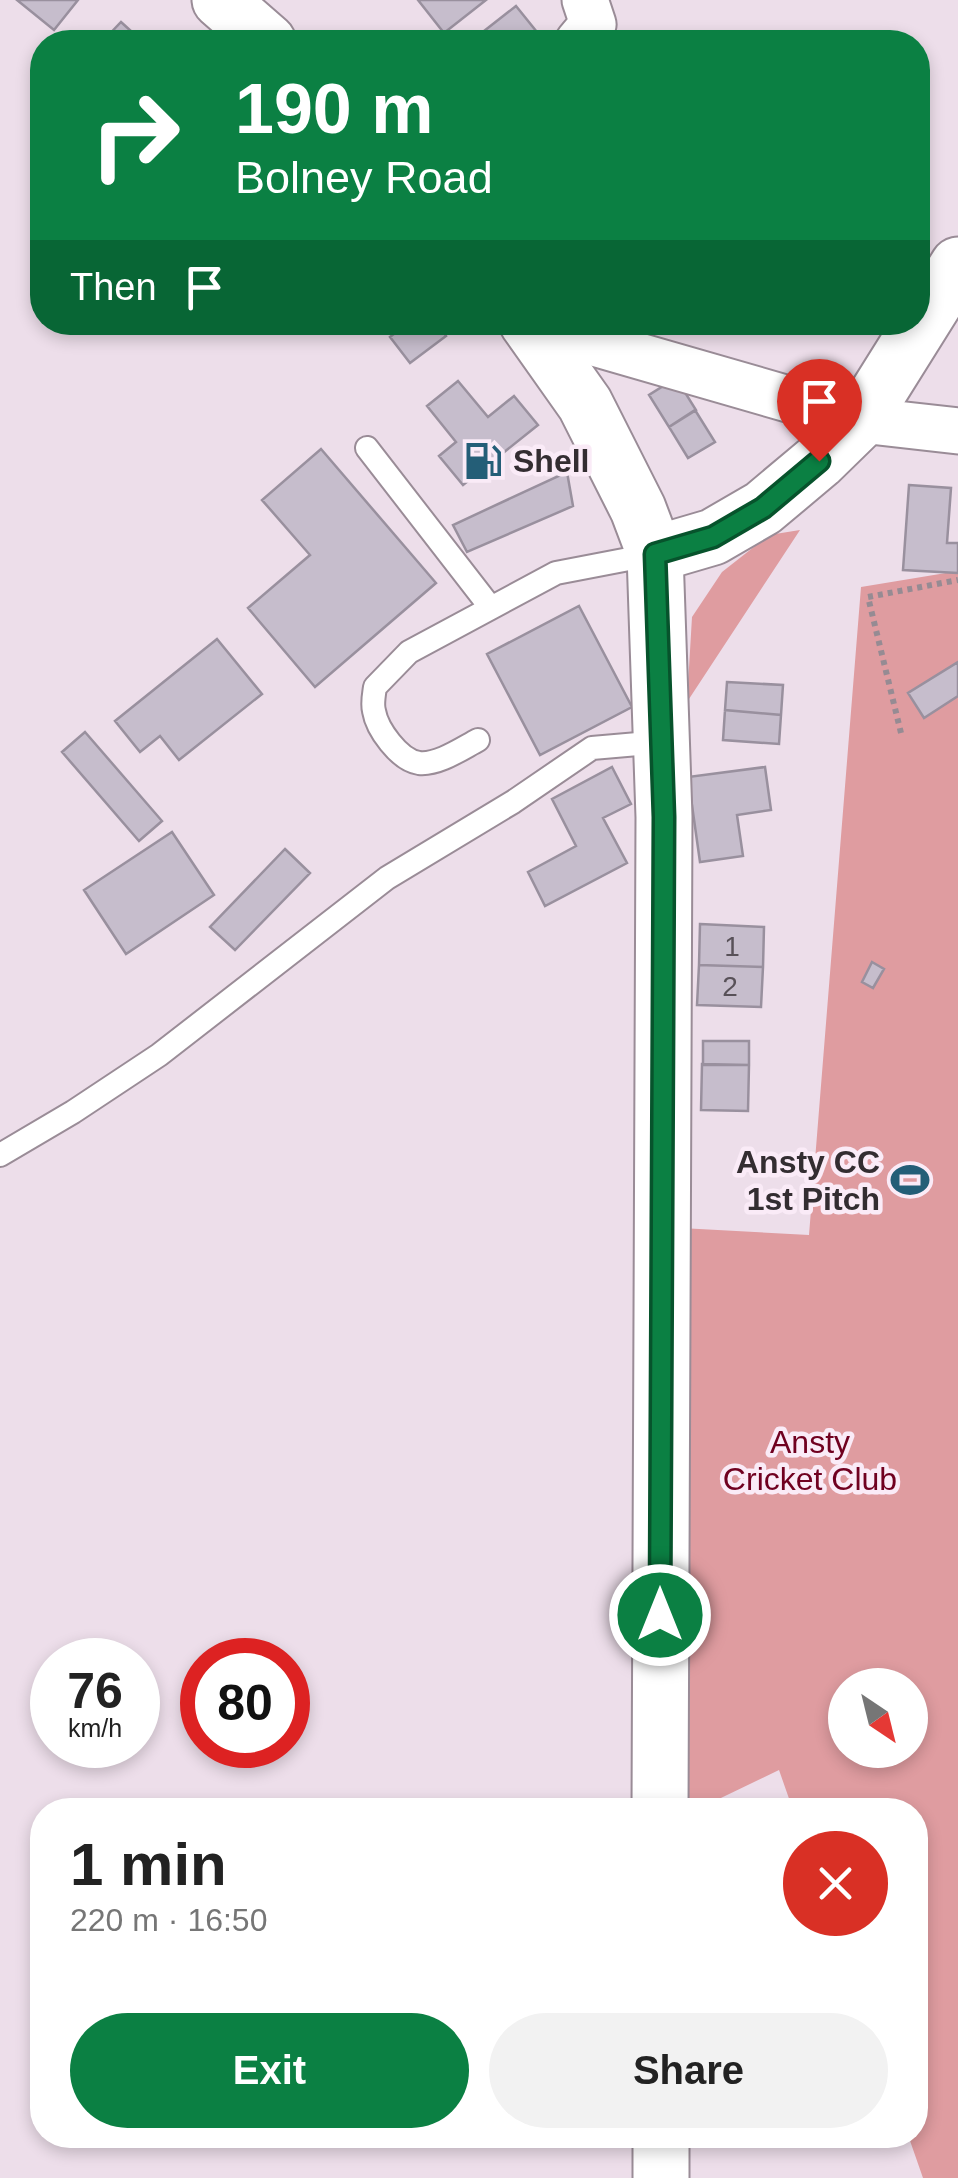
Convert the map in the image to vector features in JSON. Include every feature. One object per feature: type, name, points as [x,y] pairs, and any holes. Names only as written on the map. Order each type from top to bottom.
[{"type":"main road","points":[[220,0],[254,30]]},
{"type":"main road","points":[[930,310],[958,266]]},
{"type":"main road","points":[[536,335],[585,404],[638,509],[655,554],[664,817],[660,1798]]},
{"type":"main road","points":[[655,554],[713,537],[763,508],[819,461],[861,420],[915,335]]},
{"type":"main road","points":[[661,2148],[661,2178]]},
{"type":"street","points":[[585,0],[592,24],[587,30]]},
{"type":"street","points":[[568,335],[861,420],[958,431]]},
{"type":"lane","points":[[367,448],[491,608]]},
{"type":"lane","points":[[478,740],[439,760],[419,763],[402,756],[374,711],[374,687],[409,652],[556,572],[655,554]]},
{"type":"lane","points":[[0,1155],[159,1056],[388,878],[513,802],[592,748],[661,742]]},
{"type":"path","points":[[901,733],[868,597],[958,580]]},
{"type":"green space","points":[[800,530],[687,702],[692,617],[722,572],[769,535]]},
{"type":"green space","name":"Ansty Cricket Club","points":[[958,571],[958,2178],[923,2178],[913,2148],[928,2148],[928,1798],[789,1798],[779,1770],[721,1798],[660,1798],[662,1227],[809,1235],[861,587]]},
{"type":"building","points":[[17,0],[78,0],[54,30]]},
{"type":"building","points":[[418,0],[486,0],[448,30],[442,30]]},
{"type":"building","points":[[516,6],[535,30],[485,30]]},
{"type":"building","points":[[121,22],[130,30],[113,30]]},
{"type":"building","points":[[393,335],[446,336],[410,363],[390,337]]},
{"type":"building","points":[[676,378],[696,410],[669,427],[649,395]]},
{"type":"building","points":[[458,381],[488,417],[514,396],[538,425],[463,485],[439,456],[456,442],[427,406]]},
{"type":"building","points":[[695,410],[715,442],[688,458],[669,427]]},
{"type":"building","points":[[321,449],[436,583],[315,687],[248,608],[310,555],[262,500]]},
{"type":"building","points":[[567,472],[573,506],[467,552],[453,525]]},
{"type":"building","points":[[909,485],[951,488],[947,543],[958,543],[958,573],[903,570]]},
{"type":"building","points":[[579,606],[632,707],[540,755],[487,654]]},
{"type":"building","points":[[217,639],[262,694],[179,760],[160,736],[140,752],[115,721]]},
{"type":"building","points":[[958,662],[958,696],[924,718],[908,693]]},
{"type":"building","points":[[727,682],[783,685],[781,715],[725,710]]},
{"type":"building","points":[[725,710],[781,715],[779,744],[723,740]]},
{"type":"building","points":[[85,732],[162,821],[139,841],[62,752]]},
{"type":"building","points":[[612,767],[631,804],[603,818],[627,863],[545,906],[528,872],[576,846],[552,799]]},
{"type":"building","points":[[765,767],[771,810],[737,815],[743,856],[700,862],[688,777]]},
{"type":"building","points":[[172,832],[214,895],[126,954],[84,890]]},
{"type":"building","points":[[285,849],[310,873],[235,950],[210,927]]},
{"type":"building","points":[[700,924],[764,927],[763,967],[699,965]]},
{"type":"building","points":[[872,962],[884,969],[873,988],[862,982]]},
{"type":"building","points":[[699,965],[763,967],[761,1007],[697,1005]]},
{"type":"building","points":[[703,1041],[749,1041],[749,1065],[703,1065]]},
{"type":"building","points":[[702,1064],[749,1065],[748,1111],[701,1110]]},
{"type":"place","name":"Shell","points":[[483,461]]},
{"type":"place","name":"Ansty CC 1st Pitch","points":[[910,1180]]},
{"type":"route","points":[[660,1615],[664,817],[655,554],[713,537],[763,508],[819,461]]}]
